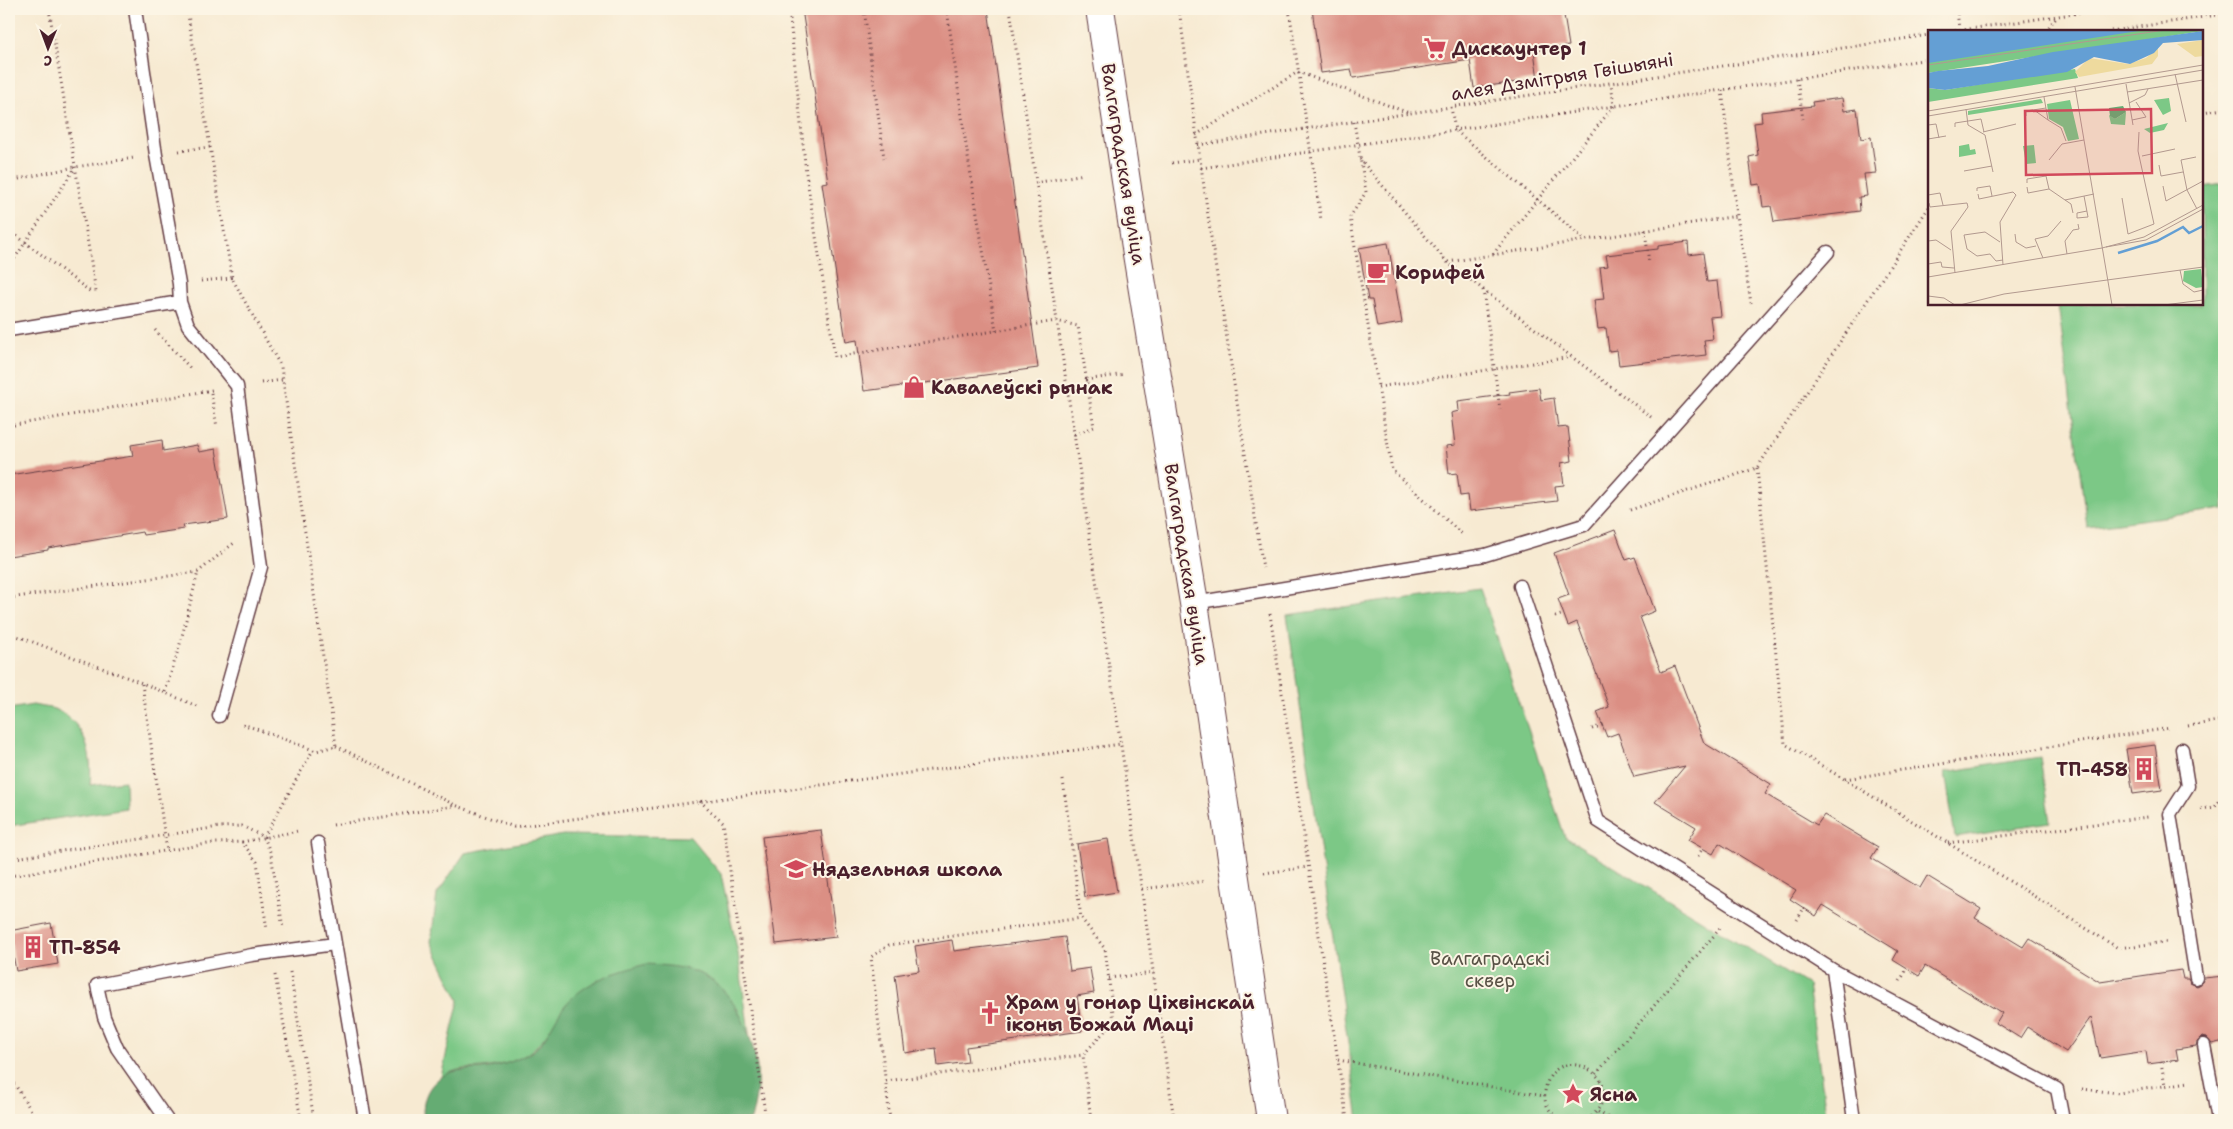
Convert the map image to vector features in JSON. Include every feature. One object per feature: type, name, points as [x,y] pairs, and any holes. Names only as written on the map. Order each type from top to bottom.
[{"type":"main road","name":"Валгаградская вуліца","points":[[1100,9],[1194,603],[1271,1120]]},
{"type":"lane","points":[[135,9],[156,155],[179,284],[180,302],[188,325],[237,386],[261,567],[219,716]]},
{"type":"lane","points":[[1194,603],[1484,555],[1584,525],[1828,252]]},
{"type":"lane","points":[[9,330],[180,302]]},
{"type":"lane","points":[[1520,586],[1598,822],[1833,970],[2057,1089],[2062,1120]]},
{"type":"lane","points":[[2182,750],[2188,786],[2170,814],[2196,978]]},
{"type":"lane","points":[[318,844],[365,1120]]},
{"type":"lane","points":[[167,1120],[117,1048],[104,1017],[97,985],[252,955],[271,954],[335,944]]},
{"type":"lane","points":[[1833,970],[1854,1120]]},
{"type":"lane","points":[[2204,1045],[2218,1120]]},
{"type":"path","points":[[49,9],[97,296]]},
{"type":"path","points":[[789,9],[806,173],[835,357],[1056,321],[1078,326],[1094,427],[1073,435]]},
{"type":"path","points":[[864,9],[884,158]]},
{"type":"path","points":[[947,9],[966,145],[996,331]]},
{"type":"path","points":[[1010,9],[1121,744],[1174,1120]]},
{"type":"path","points":[[1179,9],[1196,135],[1347,1120]]},
{"type":"path","points":[[1289,9],[1321,220]]},
{"type":"path","points":[[1957,9],[1958,30]]},
{"type":"path","points":[[1965,30],[2106,9]]},
{"type":"path","points":[[2118,30],[2224,14]]},
{"type":"path","points":[[2047,30],[2057,16]]},
{"type":"path","name":"алея Дзмітрыя Гвішыяні","points":[[1198,145],[1928,35]]},
{"type":"path","name":"алея Дзмітрыя Гвішыяні","points":[[1201,168],[1928,59]]},
{"type":"path","points":[[1196,135],[1298,72]]},
{"type":"path","points":[[1298,72],[1410,114]]},
{"type":"path","points":[[1797,79],[1803,119]]},
{"type":"path","points":[[1493,254],[1614,106],[1611,83]]},
{"type":"path","points":[[1722,90],[1737,216],[1756,333]]},
{"type":"path","points":[[1451,107],[1455,130],[1585,239]]},
{"type":"path","points":[[2203,112],[2224,109]]},
{"type":"path","points":[[1354,122],[1366,192],[1350,217],[1392,470],[1484,555]]},
{"type":"path","points":[[9,180],[75,167],[210,147]]},
{"type":"path","points":[[1172,164],[1200,159]]},
{"type":"path","points":[[1360,159],[1447,262],[1668,430]]},
{"type":"path","points":[[9,267],[75,167]]},
{"type":"path","points":[[1035,183],[1084,174]]},
{"type":"path","points":[[1629,510],[1757,468],[1928,209]]},
{"type":"path","points":[[1447,262],[1737,216]]},
{"type":"path","points":[[9,230],[97,296]]},
{"type":"path","points":[[1645,230],[1649,263]]},
{"type":"path","points":[[1482,289],[1500,409]]},
{"type":"path","points":[[87,298],[97,296]]},
{"type":"path","points":[[126,310],[152,327],[191,370]]},
{"type":"path","points":[[1378,387],[1572,357]]},
{"type":"path","points":[[1086,380],[1156,369]]},
{"type":"path","points":[[9,426],[237,386],[282,380]]},
{"type":"path","points":[[204,384],[211,391],[217,428]]},
{"type":"path","points":[[1757,468],[1785,744],[2118,948],[2190,939]]},
{"type":"path","points":[[9,598],[198,572],[235,542]]},
{"type":"path","points":[[165,692],[180,644],[198,572]]},
{"type":"path","points":[[9,633],[165,692],[219,716]]},
{"type":"path","points":[[142,683],[167,850]]},
{"type":"path","points":[[2185,726],[2224,720]]},
{"type":"path","points":[[1844,779],[2176,728]]},
{"type":"path","points":[[336,746],[455,805],[514,827],[1121,744]]},
{"type":"path","points":[[264,836],[313,750]]},
{"type":"path","points":[[885,1081],[1083,1055],[1114,1021],[1104,949],[1081,918],[1063,780]]},
{"type":"path","points":[[1948,843],[2215,807],[2224,795]]},
{"type":"path","points":[[700,802],[723,822],[766,1120]]},
{"type":"path","points":[[331,826],[455,805]]},
{"type":"path","points":[[9,859],[164,834],[242,826],[264,836],[271,854],[314,1120]]},
{"type":"path","points":[[9,876],[214,843],[242,842],[264,836],[302,830]]},
{"type":"path","points":[[242,842],[258,862],[271,954],[301,1120]]},
{"type":"path","points":[[1696,861],[1703,848]]},
{"type":"path","points":[[1796,921],[1804,908]]},
{"type":"path","points":[[1596,1074],[1736,909]]},
{"type":"path","points":[[1788,916],[1804,925]]},
{"type":"path","points":[[890,1120],[870,958],[889,945],[1081,918]]},
{"type":"path","points":[[1892,977],[1900,982],[1907,968]]},
{"type":"path","points":[[1109,978],[1154,973]]},
{"type":"path","points":[[1083,1055],[1091,1120]]},
{"type":"path","points":[[1338,1060],[1544,1096]]},
{"type":"path","points":[[2161,1062],[2165,1086]]},
{"type":"path","points":[[1561,1120],[1554,1116],[1547,1107],[1544,1096],[1546,1084],[1552,1074],[1561,1067],[1572,1064],[1584,1066],[1601,1080],[1604,1092],[1602,1103],[1598,1112],[1587,1120]]},
{"type":"path","points":[[9,1076],[37,1120]]},
{"type":"path","points":[[2076,1086],[2084,1091],[2120,1093],[2210,1078]]},
{"type":"path","points":[[1598,1112],[1612,1120]]},
{"type":"path","points":[[1552,1120],[1554,1116]]},
{"type":"green space","points":[[2224,184],[2224,509],[2087,527],[2058,305],[2203,305],[2203,187]]},
{"type":"green space","name":"Валгаградскі сквер","points":[[1480,588],[1565,837],[1808,985],[1827,1120],[1359,1120],[1287,615]]},
{"type":"green space","points":[[33,705],[57,710],[75,724],[86,742],[89,752],[90,785],[125,781],[126,808],[9,826],[9,709]]},
{"type":"green space","points":[[2040,757],[2050,822],[1955,837],[1945,772]]},
{"type":"green space","points":[[563,835],[690,837],[721,874],[738,953],[750,1040],[737,1008],[566,1004],[542,1040],[524,1056],[499,1065],[460,1070],[441,1077],[459,1000],[431,942],[437,894],[465,853]]},
{"type":"green space","points":[[647,964],[681,968],[706,976],[722,989],[736,1008],[748,1032],[757,1067],[757,1087],[751,1120],[424,1120],[423,1108],[426,1096],[428,1091],[441,1077],[455,1071],[481,1069],[511,1062],[528,1054],[540,1044],[567,1003],[584,988],[614,973]]},
{"type":"building","points":[[802,9],[988,9],[1038,368],[864,391],[857,340],[846,342],[822,183],[828,182]]},
{"type":"building","name":"Дискаунтер 1","points":[[1312,9],[1563,9],[1569,46],[1534,51],[1538,79],[1474,88],[1470,60],[1353,78],[1351,69],[1321,73]]},
{"type":"building","points":[[1842,98],[1844,111],[1857,109],[1861,139],[1871,137],[1876,173],[1864,174],[1867,196],[1859,197],[1860,211],[1774,222],[1771,206],[1763,207],[1760,184],[1753,185],[1749,157],[1758,155],[1754,123],[1762,122],[1761,112],[1813,106],[1812,102]]},
{"type":"building","points":[[1688,242],[1689,255],[1703,253],[1707,282],[1717,281],[1721,316],[1710,317],[1713,339],[1704,340],[1706,355],[1619,365],[1617,350],[1609,351],[1606,328],[1598,329],[1594,300],[1604,299],[1600,267],[1608,266],[1606,255],[1658,249],[1658,246]]},
{"type":"building","name":"Корифей","points":[[1388,243],[1402,323],[1377,327],[1372,300],[1368,300],[1359,248]]},
{"type":"building","points":[[1539,388],[1541,400],[1554,398],[1558,428],[1568,427],[1572,461],[1561,463],[1564,485],[1555,486],[1557,501],[1470,511],[1468,495],[1460,496],[1457,473],[1449,474],[1446,446],[1455,445],[1451,413],[1459,411],[1458,401]]},
{"type":"building","points":[[162,440],[163,451],[197,445],[199,452],[216,449],[228,519],[183,525],[184,529],[143,535],[142,532],[9,556],[9,475],[133,456],[131,445]]},
{"type":"building","points":[[1615,530],[1626,560],[1635,557],[1655,611],[1640,617],[1661,672],[1675,666],[1704,743],[1771,784],[1765,794],[1817,825],[1824,815],[1878,847],[1871,858],[1920,888],[1927,876],[1981,909],[1975,918],[2023,947],[2029,938],[2100,982],[2181,970],[2183,979],[2188,979],[2190,983],[2197,986],[2201,984],[2204,978],[2224,976],[2224,1041],[2212,1044],[2207,1038],[2202,1037],[2196,1046],[2176,1049],[2178,1060],[2148,1064],[2146,1051],[2100,1058],[2091,1017],[2066,1052],[2027,1027],[2020,1038],[1996,1023],[2002,1013],[1925,966],[1919,976],[1893,960],[1898,951],[1823,905],[1816,916],[1790,899],[1796,890],[1719,843],[1713,854],[1688,840],[1696,827],[1655,802],[1685,766],[1634,777],[1618,733],[1607,737],[1597,712],[1609,707],[1577,622],[1568,626],[1558,599],[1569,595],[1554,553]]},
{"type":"building","name":"ТП-458","points":[[2155,745],[2162,790],[2133,794],[2126,749]]},
{"type":"building","points":[[821,830],[836,937],[776,944],[762,837]]},
{"type":"building","points":[[1108,839],[1117,892],[1085,897],[1077,844]]},
{"type":"building","name":"ТП-854","points":[[51,923],[58,964],[16,971],[9,931]]},
{"type":"building","name":"Храм у гонар Ціхвінскай іконы Божай Маці","points":[[1065,937],[1070,971],[1090,968],[1094,993],[1077,996],[1082,1031],[966,1047],[968,1062],[938,1066],[936,1048],[905,1053],[895,975],[919,971],[915,946],[952,940],[954,951]]},
{"type":"place","name":"Дискаунтер 1","points":[[1435,48]]},
{"type":"place","name":"Корифей","points":[[1378,272]]},
{"type":"place","name":"Кавалеўскі рынак","points":[[914,387]]},
{"type":"place","name":"ТП-458","points":[[2144,769]]},
{"type":"place","name":"Нядзельная школа","points":[[796,869]]},
{"type":"place","name":"ТП-854","points":[[33,947]]},
{"type":"place","name":"Храм у гонар Ціхвінскай іконы Божай Маці","points":[[990,1013]]},
{"type":"place","name":"Ясна","points":[[1573,1094]]}]
